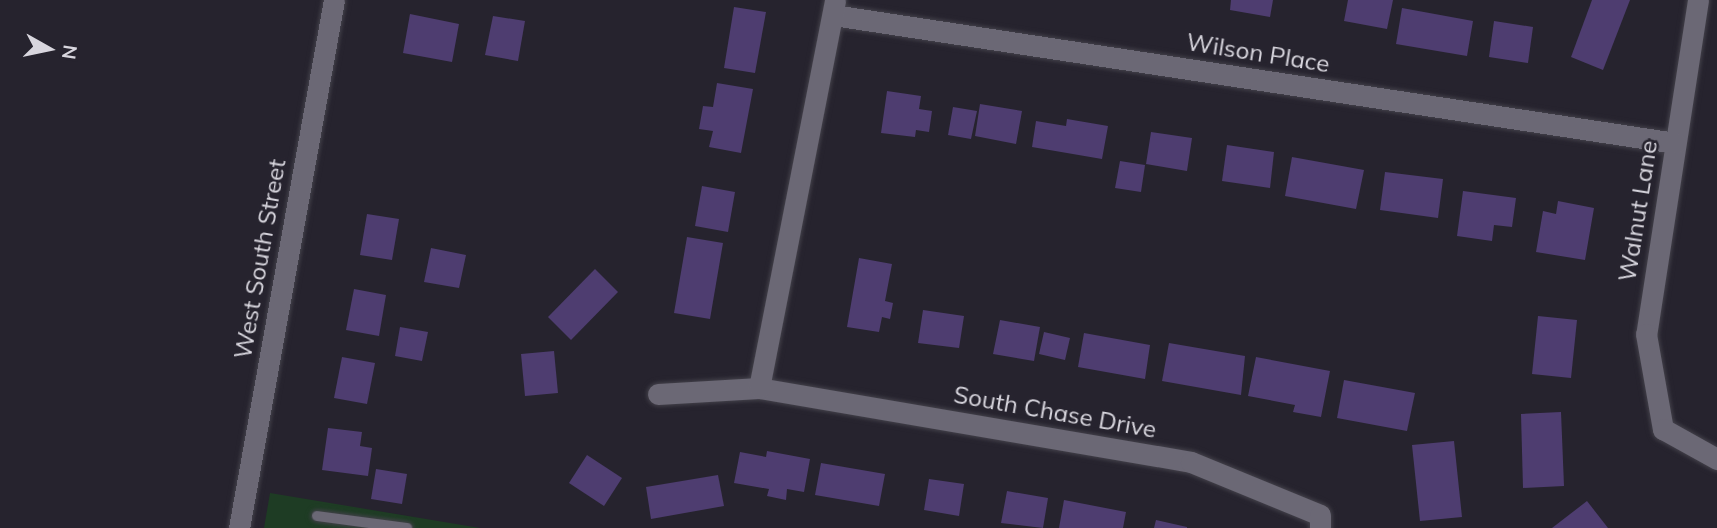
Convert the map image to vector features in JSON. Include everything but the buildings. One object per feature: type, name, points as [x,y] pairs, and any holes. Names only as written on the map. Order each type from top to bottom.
[{"type":"street","name":"West South Street","points":[[239,528],[334,0]]},
{"type":"street","name":"Walnut Lane","points":[[1698,0],[1646,334],[1663,429],[1717,459]]},
{"type":"street","name":"Wilson Place","points":[[834,7],[1675,143]]},
{"type":"street","points":[[759,388],[834,7]]},
{"type":"street","name":"South Chase Drive","points":[[658,394],[759,388],[1191,462],[1320,514],[1320,528]]},
{"type":"lane","points":[[317,516],[407,528]]},
{"type":"green space","points":[[270,493],[480,528],[264,528]]}]
